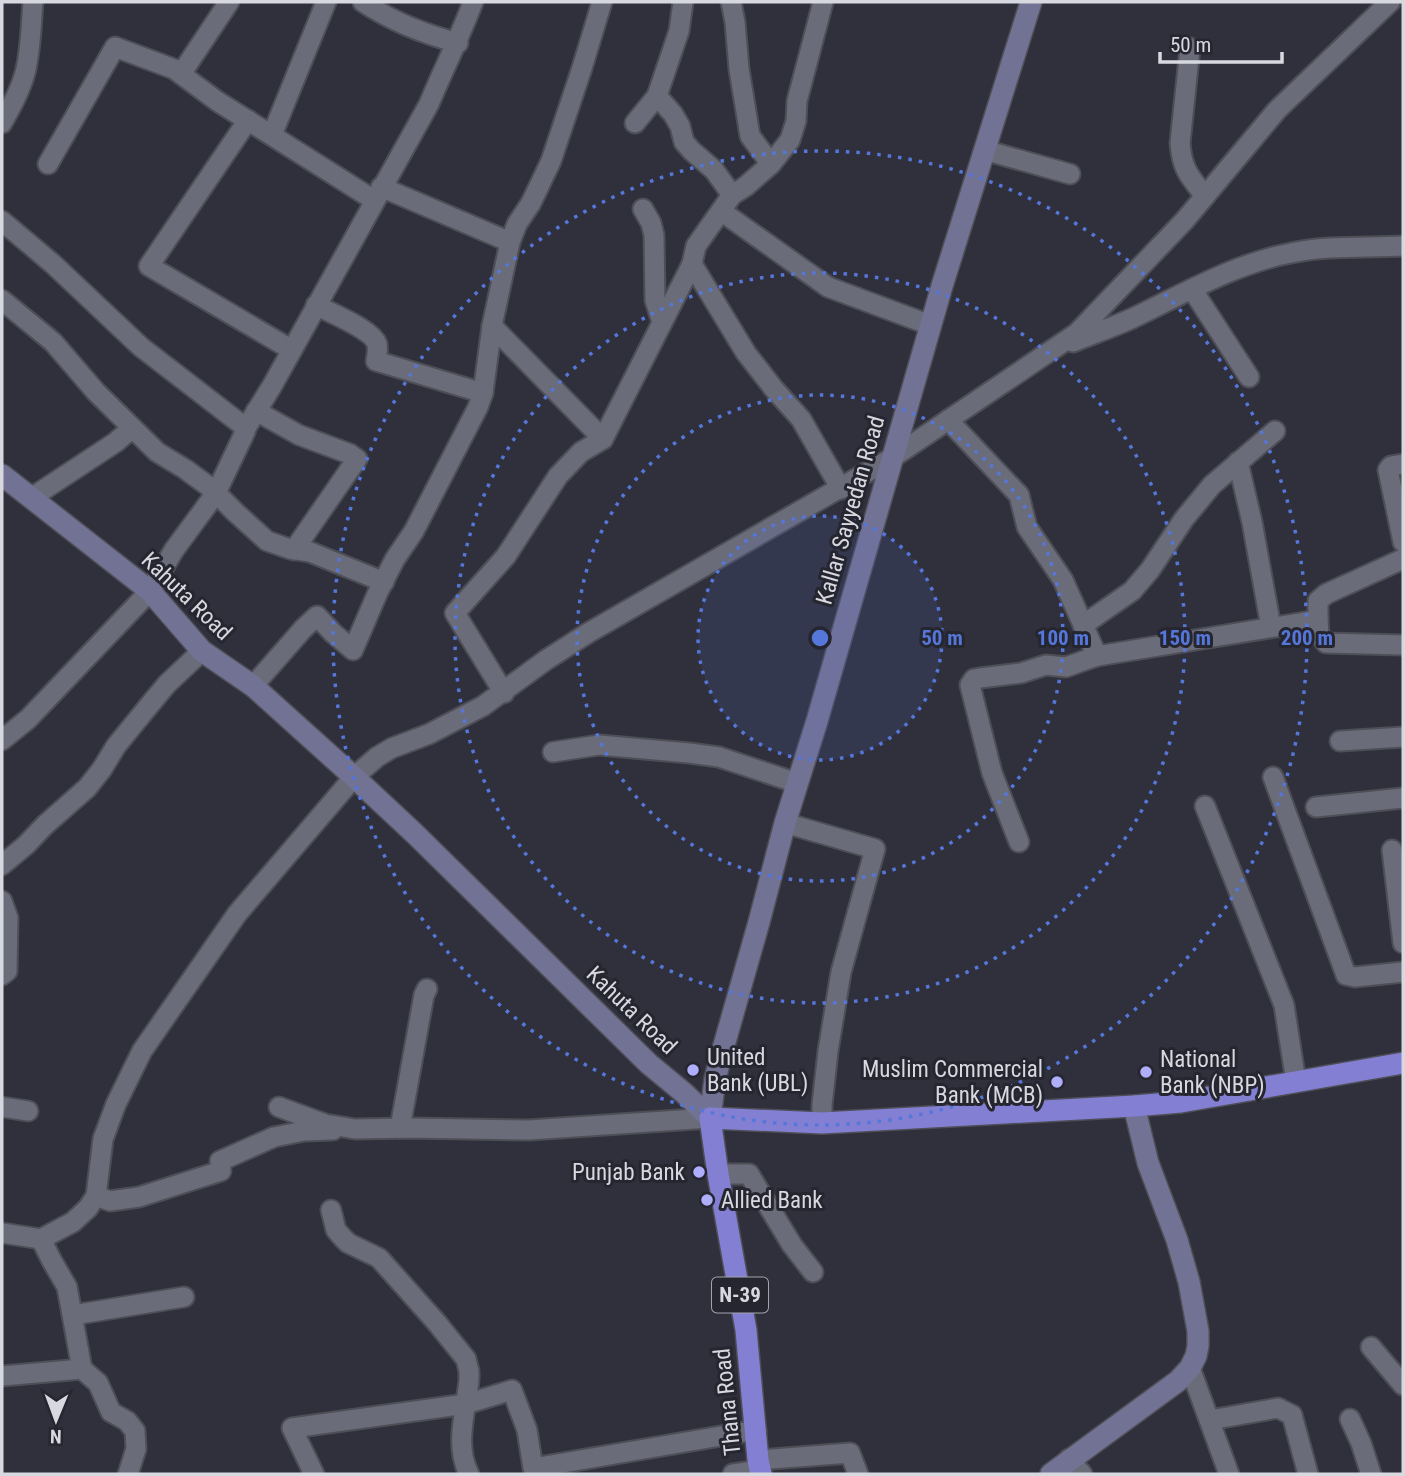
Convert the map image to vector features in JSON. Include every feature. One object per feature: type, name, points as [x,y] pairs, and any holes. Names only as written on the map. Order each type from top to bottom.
[{"type":"highway","points":[[710,1118],[822,1123],[1134,1106],[1181,1102],[1403,1063]]},
{"type":"highway","name":"Thana Road","points":[[710,1118],[746,1330],[760,1468]]},
{"type":"main road","name":"Kallar Sayyedan Road","points":[[710,1118],[720,1056],[785,822],[817,721],[930,325],[1031,2]]},
{"type":"main road","name":"Kahuta Road","points":[[2,475],[150,591],[202,651],[253,686],[354,777],[649,1064],[710,1118]]},
{"type":"main road","points":[[1051,1474],[1076,1467],[1129,1418],[1178,1381],[1190,1368],[1196,1356],[1198,1331],[1189,1282],[1177,1240],[1147,1163],[1134,1106]]},
{"type":"street","points":[[2,123],[25,74],[33,2]]},
{"type":"street","points":[[181,74],[229,2]]},
{"type":"street","points":[[272,135],[326,2]]},
{"type":"street","points":[[363,2],[381,14],[435,37],[458,43]]},
{"type":"street","points":[[2,740],[28,719],[150,591],[174,550],[216,493],[246,428],[429,104],[447,61],[458,43],[473,2]]},
{"type":"street","points":[[253,686],[317,616],[353,650],[384,582],[469,426],[483,393],[492,326],[510,242],[551,161],[602,2]]},
{"type":"street","points":[[635,124],[657,96],[680,31],[683,2]]},
{"type":"street","points":[[731,2],[750,136],[771,164]]},
{"type":"street","points":[[503,693],[455,612],[506,556],[558,476],[581,452],[603,439],[692,264],[696,246],[727,203],[771,164],[790,140],[823,2]]},
{"type":"street","points":[[2,1233],[41,1239],[73,1222],[88,1208],[96,1196],[103,1139],[133,1066],[237,914],[354,777],[392,748],[466,717],[588,633],[841,489],[1077,333],[1185,220],[1277,110],[1390,2]]},
{"type":"street","points":[[48,164],[115,47],[174,69],[217,101],[272,135],[378,194],[510,242]]},
{"type":"street","points":[[1190,48],[1180,143],[1181,158],[1185,170],[1205,196]]},
{"type":"street","points":[[657,96],[673,114],[680,126],[684,142],[714,170],[727,203],[828,287],[930,325]]},
{"type":"street","points":[[248,120],[149,266],[292,349]]},
{"type":"street","points":[[984,150],[1070,174]]},
{"type":"street","points":[[643,209],[654,235],[655,300],[662,322]]},
{"type":"street","points":[[2,221],[53,264],[141,347],[246,428]]},
{"type":"street","points":[[1046,354],[1252,264],[1289,253],[1328,247],[1403,246]]},
{"type":"street","points":[[692,264],[746,353],[801,419],[841,489]]},
{"type":"street","points":[[1192,289],[1249,377]]},
{"type":"street","points":[[2,300],[53,342],[96,392],[158,452],[185,468],[216,493],[267,541],[310,552],[384,582]]},
{"type":"street","points":[[316,305],[373,338],[377,344],[376,361],[483,393]]},
{"type":"street","points":[[492,326],[603,439]]},
{"type":"street","points":[[256,411],[299,435],[357,459],[294,550]]},
{"type":"street","points":[[948,419],[1019,495],[1027,527],[1063,580],[1097,656]]},
{"type":"street","points":[[31,498],[116,442],[132,428]]},
{"type":"street","points":[[1083,625],[1132,591],[1212,485],[1275,431]]},
{"type":"street","points":[[1238,462],[1271,627]]},
{"type":"street","points":[[1403,464],[1391,466],[1388,470],[1403,542]]},
{"type":"street","points":[[1403,559],[1326,594],[1318,601],[1319,634],[1325,643],[1403,645]]},
{"type":"street","points":[[1019,842],[992,773],[970,685],[974,679],[1021,673],[1046,665],[1066,667],[1097,656],[1318,620]]},
{"type":"street","points":[[2,865],[87,788],[103,769],[116,746],[167,684],[202,651]]},
{"type":"street","points":[[1340,741],[1403,737]]},
{"type":"street","points":[[553,752],[599,745],[699,754],[719,757],[797,783]]},
{"type":"street","points":[[1273,777],[1346,975],[1355,977],[1403,972]]},
{"type":"street","points":[[1316,807],[1403,798]]},
{"type":"street","points":[[1205,806],[1284,1004],[1296,1082]]},
{"type":"street","points":[[785,822],[875,849],[841,972],[821,1105],[822,1123]]},
{"type":"street","points":[[1392,850],[1403,943]]},
{"type":"street","points":[[2,901],[8,918],[7,971],[2,975]]},
{"type":"street","points":[[400,1128],[427,989]]},
{"type":"street","points":[[2,1107],[28,1111]]},
{"type":"street","points":[[279,1107],[325,1124],[355,1129]]},
{"type":"street","points":[[96,1196],[110,1201],[139,1197],[220,1171],[220,1161],[274,1138],[304,1132],[400,1128],[529,1130],[710,1118]]},
{"type":"street","points":[[718,1174],[748,1174],[792,1245],[813,1272]]},
{"type":"street","points":[[331,1210],[336,1230],[343,1238],[379,1258],[466,1359],[469,1371],[467,1404],[461,1437],[462,1454],[469,1474]]},
{"type":"street","points":[[41,1239],[66,1287],[82,1369],[98,1383],[111,1412],[127,1421],[135,1431],[136,1449],[128,1474]]},
{"type":"street","points":[[73,1315],[184,1297]]},
{"type":"street","points":[[1371,1347],[1403,1385]]},
{"type":"street","points":[[1190,1368],[1229,1474]]},
{"type":"street","points":[[2,1376],[82,1369]]},
{"type":"street","points":[[314,1474],[292,1428],[467,1404],[512,1390],[527,1430],[533,1468],[756,1430]]},
{"type":"street","points":[[1210,1420],[1278,1408],[1292,1415],[1308,1474]]},
{"type":"street","points":[[1350,1419],[1371,1474]]},
{"type":"street","points":[[733,1474],[850,1453],[858,1474]]},
{"type":"place","name":"United Bank (UBL)","points":[[693,1070]]},
{"type":"place","name":"National Bank (NBP)","points":[[1146,1072]]},
{"type":"place","name":"Muslim Commercial Bank (MCB)","points":[[1057,1082]]},
{"type":"place","name":"Punjab Bank","points":[[699,1172]]},
{"type":"place","name":"Allied Bank","points":[[707,1200]]}]
